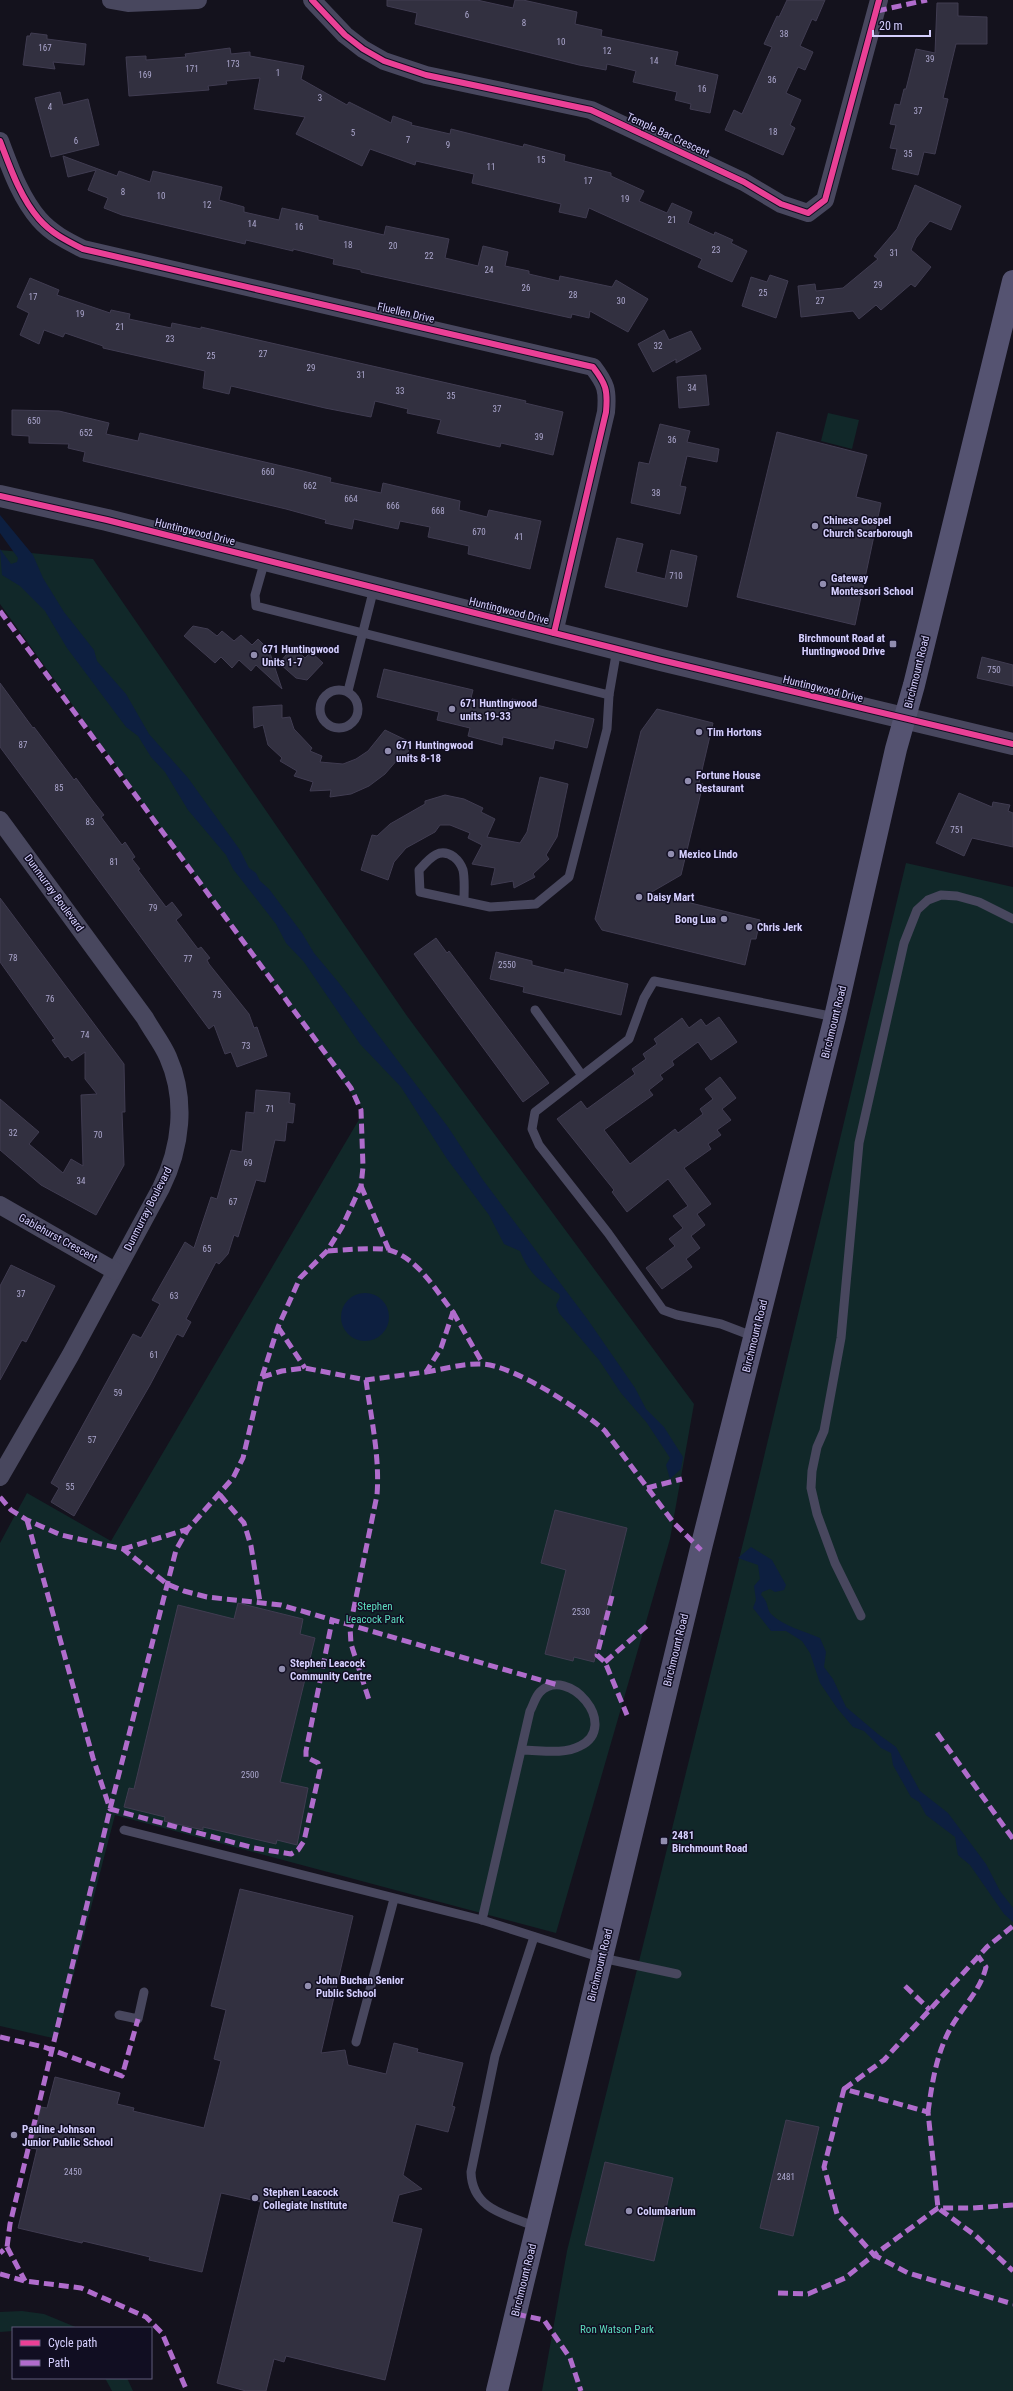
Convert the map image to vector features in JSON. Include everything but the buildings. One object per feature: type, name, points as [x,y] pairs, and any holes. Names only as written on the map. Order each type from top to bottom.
[{"type":"main road","name":"Birchmount Road","points":[[497,2391],[702,1544],[756,1337],[835,1017],[904,719],[1013,281]]},
{"type":"street","points":[[111,0],[128,3],[198,0]]},
{"type":"street","name":"Temple Bar Crescent","points":[[312,0],[344,35],[363,49],[384,61],[426,75],[591,110],[744,182],[781,204],[808,213],[825,200],[879,0]]},
{"type":"street","name":"Fluellen Drive","points":[[0,141],[15,179],[39,219],[60,237],[83,249],[593,367],[605,382],[606,412],[554,633]]},
{"type":"street","name":"Huntingwood Drive","points":[[0,496],[107,520],[617,649],[1013,744]]},
{"type":"street","name":"Dunmurray Boulevard","points":[[0,820],[145,1018],[168,1058],[176,1083],[180,1122],[170,1170],[70,1356],[0,1477]]},
{"type":"street","name":"Gablehurst Crescent","points":[[0,1205],[115,1271]]},
{"type":"lane","points":[[265,560],[255,595],[256,606],[609,695]]},
{"type":"lane","points":[[348,691],[364,633],[374,588]]},
{"type":"lane","points":[[464,901],[464,872],[461,862],[449,854],[440,852],[431,857],[419,870],[420,892],[464,901],[490,906],[536,904],[569,877],[607,729],[609,695],[617,649]]},
{"type":"lane","points":[[335,688],[348,691],[357,701],[358,715],[349,726],[335,729],[323,722],[318,709],[323,696],[335,688]]},
{"type":"lane","points":[[861,1616],[835,1563],[817,1514],[811,1488],[812,1471],[817,1447],[824,1431],[841,1338],[859,1144],[904,942],[917,910],[928,900],[941,895],[957,896],[979,902],[1013,919]]},
{"type":"lane","points":[[756,1337],[721,1324],[677,1315],[663,1310],[608,1233],[539,1145],[532,1129],[535,1112],[581,1074],[629,1039],[644,998],[654,981],[835,1017]]},
{"type":"lane","points":[[535,1010],[581,1074]]},
{"type":"lane","points":[[482,1920],[530,1711],[539,1693],[547,1688],[565,1686],[583,1697],[594,1711],[595,1724],[589,1739],[580,1746],[566,1751],[522,1750]]},
{"type":"lane","points":[[124,1830],[482,1920],[602,1958],[677,1974]]},
{"type":"lane","points":[[356,2042],[394,1899]]},
{"type":"lane","points":[[534,1937],[495,2056],[471,2172],[474,2190],[482,2202],[492,2209],[537,2227]]},
{"type":"lane","points":[[119,2015],[138,2019],[144,1992]]},
{"type":"green space","points":[[828,413],[859,420],[852,449],[821,441]]},
{"type":"green space","name":"Stephen Leacock Park","points":[[0,550],[93,559],[407,1016],[694,1404],[670,1539],[556,1933],[115,1815],[57,2039],[0,2026],[0,1543],[27,1493],[111,1541],[364,1111],[0,604]]},
{"type":"green space","name":"Ron Watson Park","points":[[906,863],[1013,887],[1013,2391],[542,2391],[567,2251],[751,1511]]},
{"type":"green space","points":[[22,2311],[44,2314],[76,2327],[12,2327],[12,2331],[0,2332],[0,2312]]},
{"type":"green space","points":[[106,2379],[127,2379],[133,2391],[112,2391]]},
{"type":"water","points":[[0,515],[33,555],[43,578],[64,612],[94,650],[97,661],[126,694],[149,734],[188,778],[240,850],[249,868],[256,873],[260,881],[269,889],[302,933],[314,953],[339,983],[448,1127],[483,1180],[588,1320],[635,1388],[646,1409],[664,1427],[683,1457],[681,1469],[670,1479],[666,1465],[670,1458],[647,1423],[621,1393],[599,1360],[559,1313],[556,1305],[560,1297],[559,1294],[535,1276],[527,1265],[520,1251],[504,1244],[489,1215],[447,1159],[401,1087],[360,1044],[304,962],[286,943],[276,924],[233,869],[226,855],[188,810],[165,772],[151,757],[138,736],[126,727],[67,648],[45,611],[20,586],[2,575],[0,549],[11,564],[17,562],[18,558],[0,533]]},
{"type":"water","points":[[365,1293],[374,1295],[382,1300],[387,1308],[389,1317],[387,1326],[382,1334],[374,1339],[365,1341],[356,1339],[348,1334],[343,1326],[341,1317],[343,1308],[348,1300],[356,1295]]},
{"type":"water","points":[[751,1547],[772,1560],[786,1585],[784,1590],[775,1592],[770,1589],[762,1592],[761,1595],[765,1600],[771,1614],[781,1622],[820,1638],[826,1652],[824,1667],[833,1679],[846,1707],[896,1747],[920,1791],[948,1813],[986,1864],[1000,1891],[1013,1908],[1013,1922],[1004,1914],[970,1865],[958,1855],[955,1837],[926,1815],[919,1802],[911,1797],[893,1765],[891,1753],[881,1748],[864,1731],[853,1727],[837,1708],[820,1683],[810,1653],[802,1641],[786,1631],[771,1631],[753,1608],[756,1600],[754,1586],[760,1579],[758,1565],[738,1558]]},
{"type":"marked path","points":[[877,11],[927,0]]},
{"type":"marked path","points":[[0,611],[351,1088],[361,1110],[363,1167],[361,1186],[342,1227],[327,1251],[300,1278],[278,1327],[262,1377],[243,1458],[233,1478],[188,1529],[176,1550],[110,1809],[10,2224],[7,2247],[0,2253]]},
{"type":"marked path","points":[[361,1186],[389,1250]]},
{"type":"marked path","points":[[262,1377],[282,1371],[305,1368],[366,1380],[426,1372],[441,1348],[453,1312],[426,1276],[409,1260],[399,1254],[384,1249],[327,1251]]},
{"type":"marked path","points":[[453,1312],[483,1364]]},
{"type":"marked path","points":[[278,1327],[305,1368]]},
{"type":"marked path","points":[[426,1372],[469,1364],[483,1364],[496,1367],[512,1372],[547,1390],[581,1412],[605,1431],[673,1522],[701,1550]]},
{"type":"marked path","points":[[366,1380],[376,1452],[378,1481],[377,1495],[350,1627],[351,1644],[370,1703]]},
{"type":"marked path","points":[[647,1488],[682,1479]]},
{"type":"marked path","points":[[220,1495],[244,1523],[251,1546],[260,1602]]},
{"type":"marked path","points":[[0,1497],[11,1510],[27,1520],[61,1535],[123,1549],[167,1584],[184,1591],[207,1597],[281,1605],[558,1685]]},
{"type":"marked path","points":[[27,1520],[93,1758],[110,1809],[254,1848],[291,1854],[298,1850],[304,1841],[320,1770],[318,1763],[306,1757],[306,1751],[332,1621]]},
{"type":"marked path","points":[[123,1549],[188,1529]]},
{"type":"marked path","points":[[612,1596],[597,1655],[605,1662],[627,1715]]},
{"type":"marked path","points":[[605,1662],[649,1624]]},
{"type":"marked path","points":[[937,1733],[1013,1839]]},
{"type":"marked path","points":[[844,2089],[884,2060],[987,1947],[1013,1926]]},
{"type":"marked path","points":[[928,2112],[935,2070],[941,2050],[949,2031],[975,1992],[986,1967],[978,1956]]},
{"type":"marked path","points":[[905,1986],[930,2010]]},
{"type":"marked path","points":[[0,2037],[44,2047],[122,2076],[138,2019]]},
{"type":"marked path","points":[[1013,2205],[973,2208],[938,2208],[874,2255],[837,2214],[824,2167],[844,2089],[928,2112],[938,2208],[976,2236],[1013,2271]]},
{"type":"marked path","points":[[7,2247],[25,2281]]},
{"type":"marked path","points":[[778,2293],[808,2294],[845,2278],[874,2255],[908,2273],[1013,2304]]},
{"type":"marked path","points":[[0,2274],[25,2281],[81,2288],[146,2317],[162,2333],[187,2391]]},
{"type":"marked path","points":[[516,2314],[544,2320],[570,2358],[581,2391]]},
{"type":"cycle path","points":[[312,0],[345,35],[363,49],[384,61],[426,75],[591,110],[744,182],[781,204],[808,213],[825,200],[879,0]]},
{"type":"cycle path","points":[[0,141],[16,182],[32,210],[54,233],[83,249],[593,367],[601,378],[605,388],[607,398],[606,412],[554,633]]},
{"type":"cycle path","points":[[0,496],[107,520],[661,660],[1013,744]]},
{"type":"place","name":"Chinese Gospel Church Scarborough","points":[[815,526]]},
{"type":"place","name":"Gateway Montessori School","points":[[823,584]]},
{"type":"place","name":"Birchmount Road at Huntingwood Drive","points":[[893,644]]},
{"type":"place","name":"671 Huntingwood Units 1-7","points":[[254,655]]},
{"type":"place","name":"671 Huntingwood units 19-33","points":[[452,709]]},
{"type":"place","name":"Tim Hortons","points":[[699,732]]},
{"type":"place","name":"671 Huntingwood units 8-18","points":[[388,751]]},
{"type":"place","name":"Fortune House Restaurant","points":[[688,781]]},
{"type":"place","name":"Mexico Lindo","points":[[671,854]]},
{"type":"place","name":"Daisy Mart","points":[[639,897]]},
{"type":"place","name":"Bong Lua","points":[[724,919]]},
{"type":"place","name":"Chris Jerk","points":[[749,927]]},
{"type":"place","name":"Stephen Leacock Community Centre","points":[[282,1669]]},
{"type":"place","name":"2481 Birchmount Road","points":[[664,1841]]},
{"type":"place","name":"John Buchan Senior Public School","points":[[308,1986]]},
{"type":"place","name":"Pauline Johnson Junior Public School","points":[[14,2135]]},
{"type":"place","name":"Stephen Leacock Collegiate Institute","points":[[255,2198]]},
{"type":"place","name":"Columbarium","points":[[629,2211]]}]
